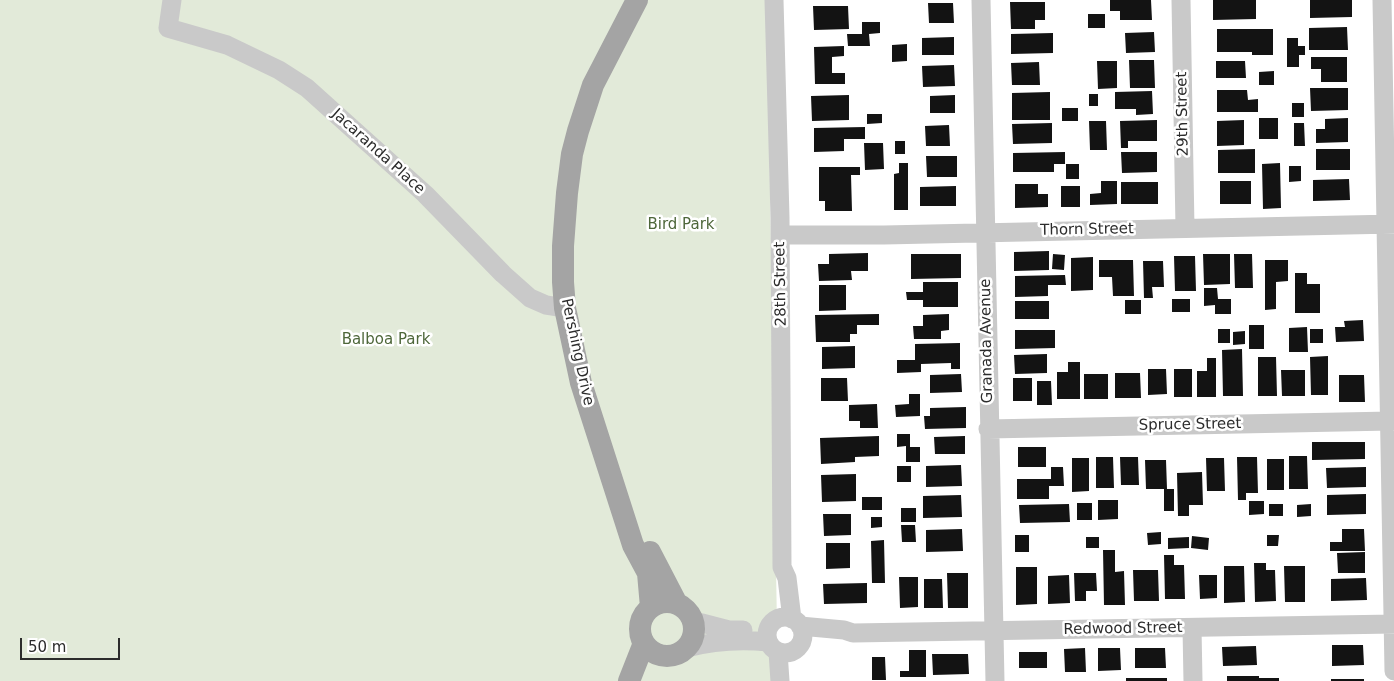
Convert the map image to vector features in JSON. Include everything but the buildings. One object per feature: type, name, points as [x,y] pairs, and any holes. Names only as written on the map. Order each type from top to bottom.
[{"type":"main road","name":"Pershing Drive","points":[[638,0],[593,85],[584,110],[572,154],[563,246],[565,308],[580,383],[633,545],[648,573],[651,607]]},
{"type":"main road","name":"Pershing Drive","points":[[605,63],[602,82],[585,137],[579,175],[575,222],[576,271],[584,340],[615,452],[649,549],[676,604]]},
{"type":"main road","points":[[565,308],[573,317],[587,381],[602,428],[615,452]]},
{"type":"main road","points":[[642,681],[676,652],[693,636],[693,622],[687,611],[676,604],[663,602],[651,607],[642,620],[640,628],[644,643],[650,650],[658,654],[676,652]]},
{"type":"main road","points":[[629,681],[644,643]]},
{"type":"street","name":"Jacaranda Place","points":[[172,0],[168,28],[227,45],[279,70],[307,88],[418,188],[502,274],[530,298],[546,305],[565,308]]},
{"type":"street","name":"28th Street","points":[[774,0],[780,235],[782,568],[779,574],[790,681]]},
{"type":"street","name":"Granada Avenue","points":[[981,0],[994,681]]},
{"type":"street","name":"29th Street","points":[[1181,0],[1185,228]]},
{"type":"street","points":[[1382,0],[1390,224],[1394,671]]},
{"type":"street","name":"Thorn Street","points":[[780,235],[884,235],[1390,224]]},
{"type":"street","name":"Spruce Street","points":[[988,429],[1391,421]]},
{"type":"street","name":"Redwood Street","points":[[693,622],[729,630],[842,638],[852,633],[1394,624]]},
{"type":"street","points":[[1192,628],[1193,681]]},
{"type":"street","name":"28th Street","points":[[780,681],[784,635]]},
{"type":"street","name":"Redwood Street","points":[[676,652],[716,642],[784,635]]},
{"type":"green space","name":"Balboa Park","points":[[0,0],[767,0],[777,628],[772,626],[772,681],[0,681]]},
{"type":"park label","name":"Bird Park","points":[[681,225]]}]
